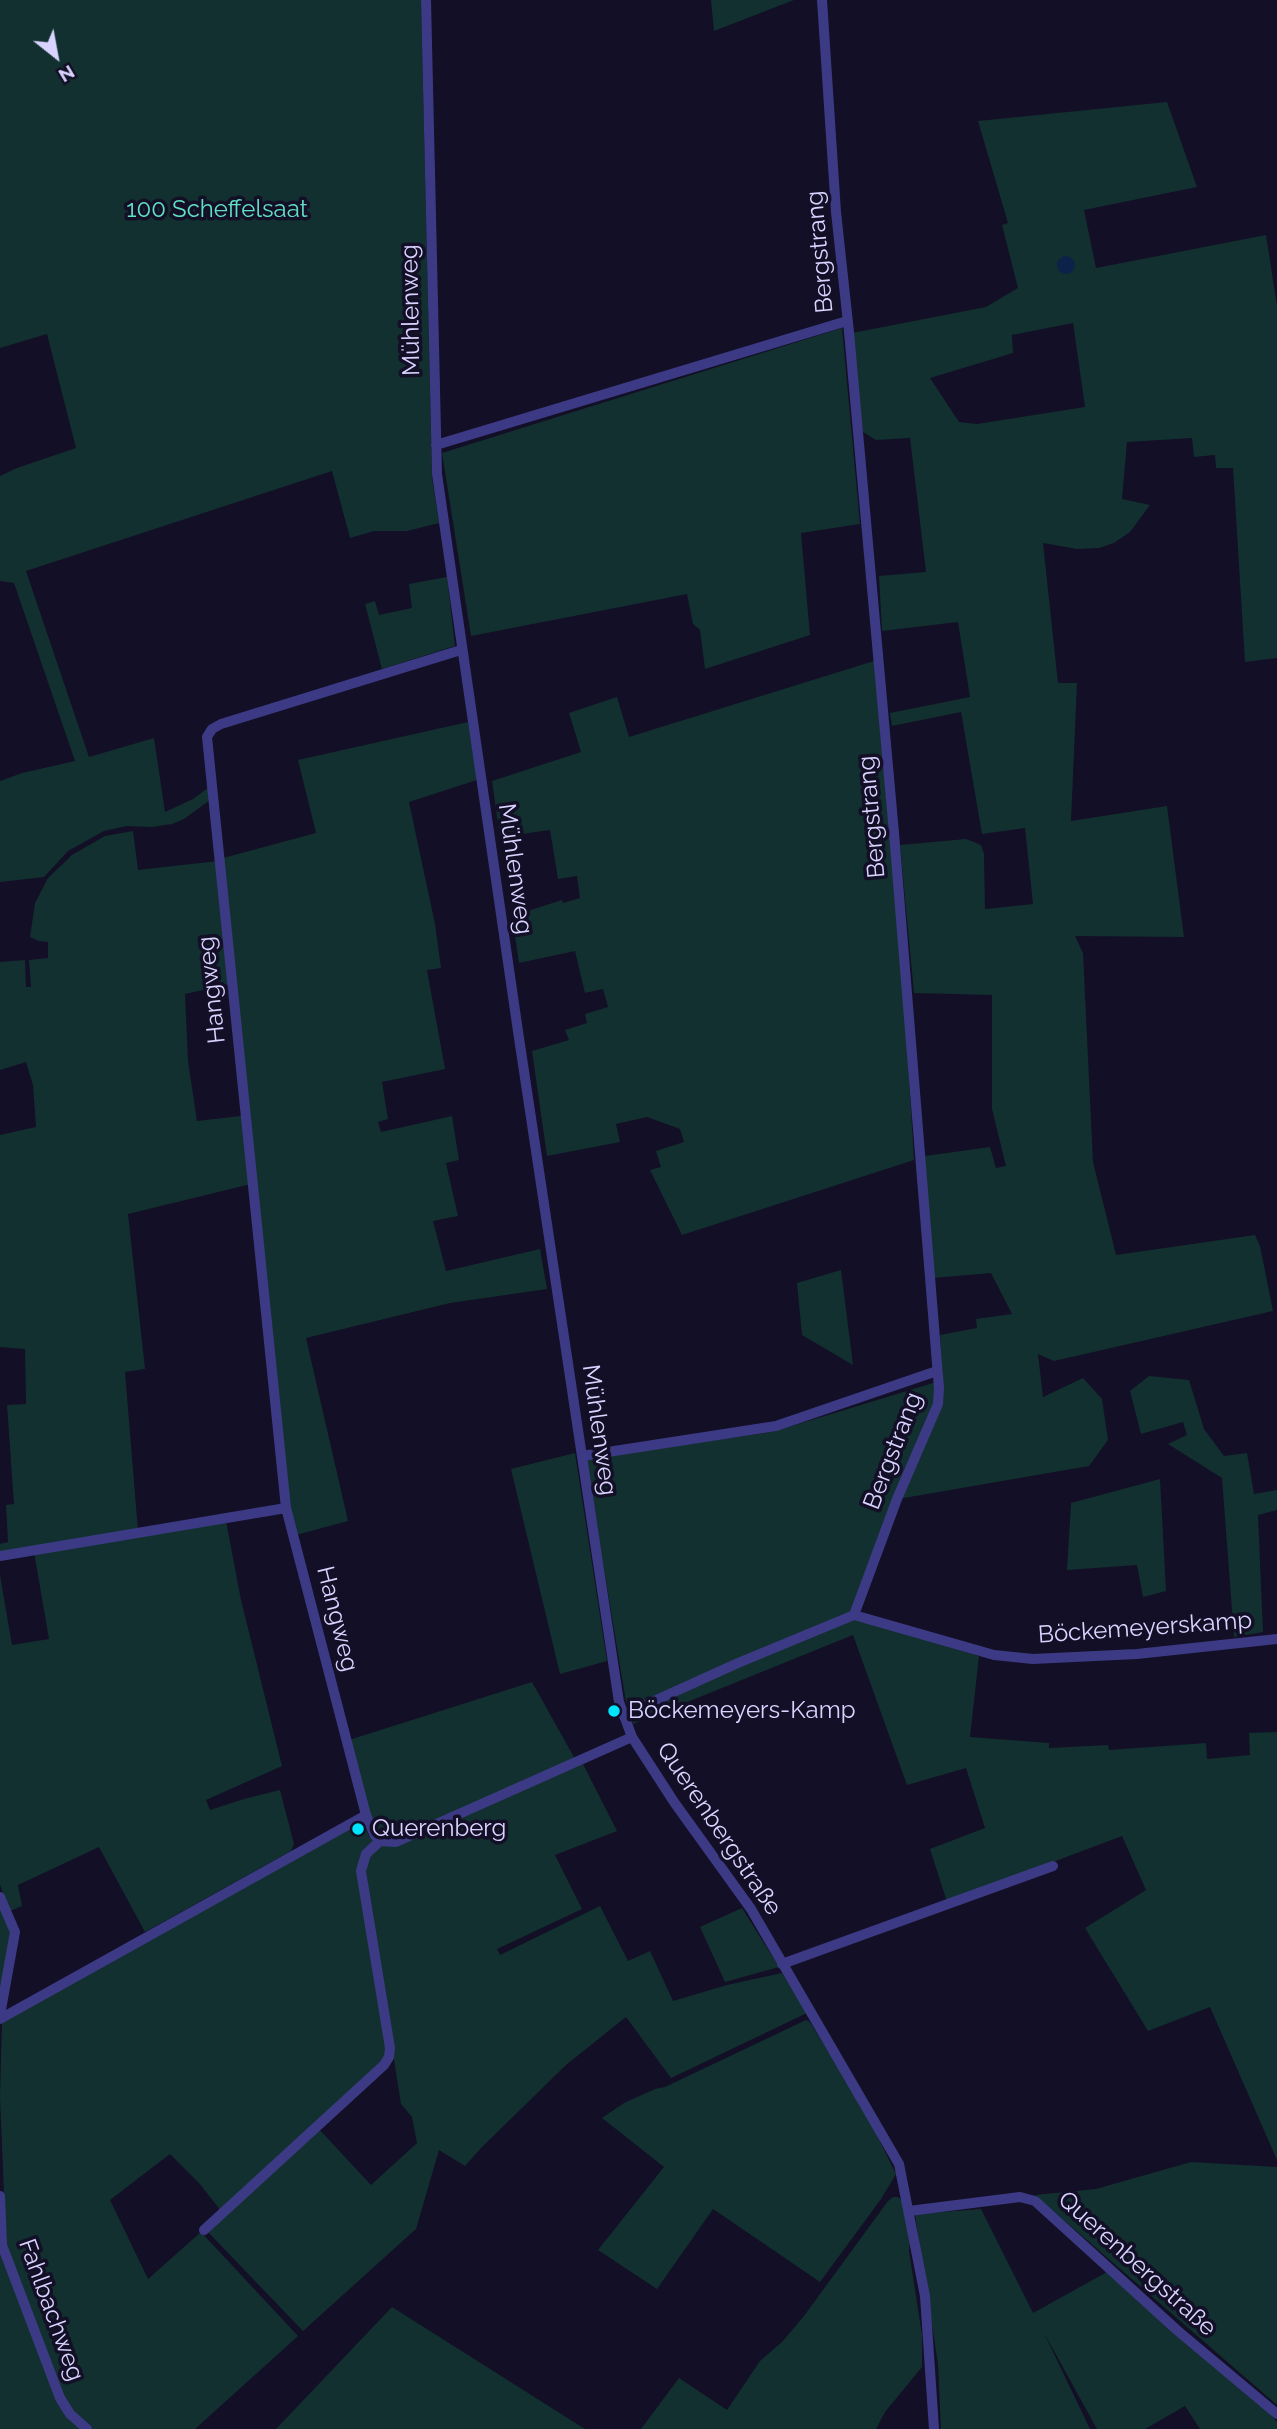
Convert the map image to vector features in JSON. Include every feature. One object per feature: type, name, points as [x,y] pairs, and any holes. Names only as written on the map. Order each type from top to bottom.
[{"type":"street","name":"Mühlenweg","points":[[426,0],[437,474],[603,1598],[623,1715],[632,1737]]},
{"type":"street","name":"Bergstrang","points":[[821,0],[836,212],[894,833],[939,1388],[937,1404],[897,1499],[854,1615]]},
{"type":"street","points":[[436,445],[847,321]]},
{"type":"street","name":"Hangweg","points":[[366,1815],[286,1508],[207,737],[212,729],[220,724],[461,650]]},
{"type":"street","points":[[582,1456],[776,1426],[937,1371]]},
{"type":"street","points":[[0,1556],[286,1508]]},
{"type":"street","points":[[623,1715],[854,1615]]},
{"type":"street","name":"Böckemeyerskamp","points":[[854,1615],[994,1655],[1033,1659],[1137,1654],[1277,1639]]},
{"type":"street","name":"Querenbergstraße","points":[[380,1841],[396,1842],[632,1737],[674,1802],[751,1909],[889,2144],[901,2173],[925,2295],[934,2429]]},
{"type":"street","points":[[0,2017],[366,1815],[380,1841],[366,1854],[361,1871],[390,2048],[389,2057],[384,2065],[204,2230]]},
{"type":"street","points":[[782,1964],[1053,1866]]},
{"type":"street","points":[[0,1897],[15,1932],[0,2017]]},
{"type":"street","name":"Fahlbachweg","points":[[0,2196],[2,2245],[60,2398],[70,2414],[86,2429]]},
{"type":"street","name":"Querenbergstraße","points":[[909,2211],[1020,2197],[1035,2202],[1168,2322],[1277,2414]]},
{"type":"green space","name":"100 Scheffelsaat","points":[[0,0],[421,0],[432,478],[439,523],[407,531],[374,531],[350,538],[332,471],[26,571],[89,757],[154,738],[165,812],[193,799],[209,787],[210,800],[184,819],[172,824],[152,827],[127,826],[104,831],[68,851],[44,877],[0,882],[0,781],[75,761],[14,583],[0,581],[0,476],[76,448],[47,334],[0,348]]},
{"type":"green space","points":[[711,0],[794,0],[714,31]]},
{"type":"green space","points":[[1167,102],[1197,187],[1084,210],[1096,268],[1266,235],[1277,306],[1277,658],[1245,662],[1233,468],[1216,468],[1215,455],[1194,457],[1192,438],[1127,442],[1122,499],[1150,505],[1130,532],[1114,543],[1099,548],[1077,549],[1043,543],[1058,683],[1077,683],[1071,821],[1167,806],[1184,937],[1075,936],[1083,953],[1093,1162],[1116,1255],[1255,1235],[1260,1246],[1273,1311],[1054,1361],[1038,1354],[1043,1397],[1083,1378],[1102,1399],[1108,1440],[1089,1466],[898,1499],[857,1619],[979,1656],[970,1737],[1049,1743],[1049,1748],[1108,1745],[1109,1750],[1206,1743],[1207,1759],[1250,1755],[1249,1733],[1277,1732],[1277,2160],[1210,2007],[1148,2031],[1085,1928],[1146,1890],[1122,1836],[947,1902],[930,1849],[985,1828],[966,1768],[907,1785],[853,1635],[633,1724],[626,1702],[586,1459],[772,1432],[943,1380],[940,1335],[977,1328],[976,1319],[1012,1314],[991,1273],[933,1278],[925,1156],[990,1147],[996,1168],[1006,1166],[992,1109],[992,995],[914,993],[900,845],[966,839],[981,845],[984,854],[985,909],[1033,904],[1025,828],[982,834],[961,712],[892,726],[890,713],[970,697],[958,622],[882,631],[879,576],[926,572],[910,438],[876,440],[863,432],[852,333],[986,307],[1018,288],[1002,225],[1008,223],[978,121]],"holes":[[[1073,323],[1085,407],[977,424],[959,422],[930,378],[1013,353],[1012,335]]]},
{"type":"green space","points":[[842,328],[860,524],[801,533],[810,635],[705,669],[700,630],[693,624],[687,594],[471,636],[442,453]]},
{"type":"green space","points":[[447,577],[455,646],[382,669],[365,604],[375,601],[379,615],[412,608],[409,584]]},
{"type":"green space","points":[[874,661],[904,996],[914,1160],[682,1235],[650,1170],[661,1167],[656,1151],[684,1142],[680,1129],[647,1117],[616,1124],[620,1142],[547,1156],[532,1051],[569,1040],[565,1030],[587,1023],[585,1014],[608,1007],[603,989],[585,993],[575,951],[519,963],[512,916],[562,900],[563,903],[580,898],[577,876],[558,879],[550,830],[500,837],[492,781],[581,752],[569,713],[617,697],[629,737]]},
{"type":"green space","points":[[468,722],[477,780],[409,802],[435,924],[441,968],[427,970],[445,1069],[382,1082],[388,1119],[378,1122],[381,1132],[452,1116],[459,1160],[446,1163],[458,1216],[433,1221],[446,1271],[540,1249],[547,1289],[450,1303],[306,1338],[348,1521],[296,1535],[289,1508],[251,1184],[128,1214],[145,1369],[125,1372],[138,1531],[226,1521],[241,1600],[282,1766],[206,1800],[210,1810],[280,1790],[294,1844],[291,1851],[145,1932],[99,1847],[18,1885],[22,1906],[10,1911],[0,1885],[0,1575],[12,1645],[49,1639],[34,1552],[0,1554],[0,1544],[8,1542],[6,1505],[14,1504],[7,1405],[26,1404],[25,1349],[0,1347],[0,1135],[36,1127],[33,1085],[26,1062],[0,1070],[0,962],[25,960],[26,987],[31,987],[29,960],[48,958],[48,942],[30,937],[35,903],[48,878],[72,855],[105,836],[133,831],[138,870],[218,861],[230,984],[185,994],[188,1061],[197,1121],[249,1115],[223,858],[316,833],[298,760]]},
{"type":"green space","points":[[841,1270],[853,1365],[802,1335],[797,1283]]},
{"type":"green space","points":[[1149,1376],[1189,1380],[1204,1429],[1224,1456],[1247,1453],[1254,1494],[1277,1490],[1277,1510],[1258,1515],[1263,1632],[1234,1637],[1222,1478],[1168,1444],[1187,1435],[1183,1422],[1141,1434],[1130,1391]]},
{"type":"green space","points":[[575,1453],[607,1661],[560,1674],[511,1469]]},
{"type":"green space","points":[[1160,1479],[1166,1591],[1143,1597],[1137,1565],[1067,1570],[1071,1503]]},
{"type":"green space","points":[[532,1682],[575,1759],[395,1840],[381,1839],[370,1815],[349,1740]]},
{"type":"green space","points":[[583,1764],[617,1831],[555,1855],[582,1909],[497,1949],[500,1955],[600,1906],[628,1961],[650,1951],[673,2001],[782,1973],[807,2013],[671,2078],[626,2017],[566,2065],[465,2166],[439,2150],[416,2229],[303,2331],[207,2231],[317,2127],[371,2185],[417,2143],[412,2117],[401,2104],[363,1864],[380,1842],[396,1843]]},
{"type":"green space","points":[[362,1820],[374,1842],[364,1853],[387,2050],[381,2064],[221,2211],[199,2183],[170,2154],[110,2200],[148,2279],[201,2232],[298,2336],[195,2429],[93,2429],[74,2413],[64,2400],[6,2244],[0,2097],[2,2021]]},
{"type":"green space","points":[[0,1904],[11,1931],[0,1999]]},
{"type":"green space","points":[[742,1908],[779,1967],[725,1982],[700,1927]]},
{"type":"green space","points":[[806,2020],[810,2022],[867,2115],[896,2174],[881,2199],[820,2282],[713,2209],[657,2289],[598,2250],[664,2167],[602,2118],[624,2103],[665,2087]]},
{"type":"green space","points":[[1191,2162],[1277,2167],[1277,2405],[1035,2195],[1096,2189]]},
{"type":"green space","points":[[893,2197],[903,2201],[911,2230],[909,2251],[922,2335],[922,2367],[885,2412],[876,2429],[641,2429],[679,2378],[727,2410],[760,2361],[782,2342],[804,2316]]},
{"type":"green space","points":[[981,2209],[1033,2313],[1107,2272],[1266,2410],[1277,2422],[1277,2429],[1200,2429],[1185,2406],[1145,2429],[1097,2429],[1044,2333],[1090,2429],[941,2429],[938,2364],[915,2214]]},
{"type":"green space","points":[[0,2247],[57,2398],[84,2429],[0,2429]]},
{"type":"green space","points":[[392,2307],[585,2429],[276,2429]]},
{"type":"water","points":[[1066,256],[1072,259],[1075,265],[1072,271],[1066,274],[1060,271],[1057,265],[1060,259]]},
{"type":"place","name":"Böckemeyers-Kamp","points":[[614,1711]]},
{"type":"place","name":"Querenberg","points":[[358,1829]]}]
